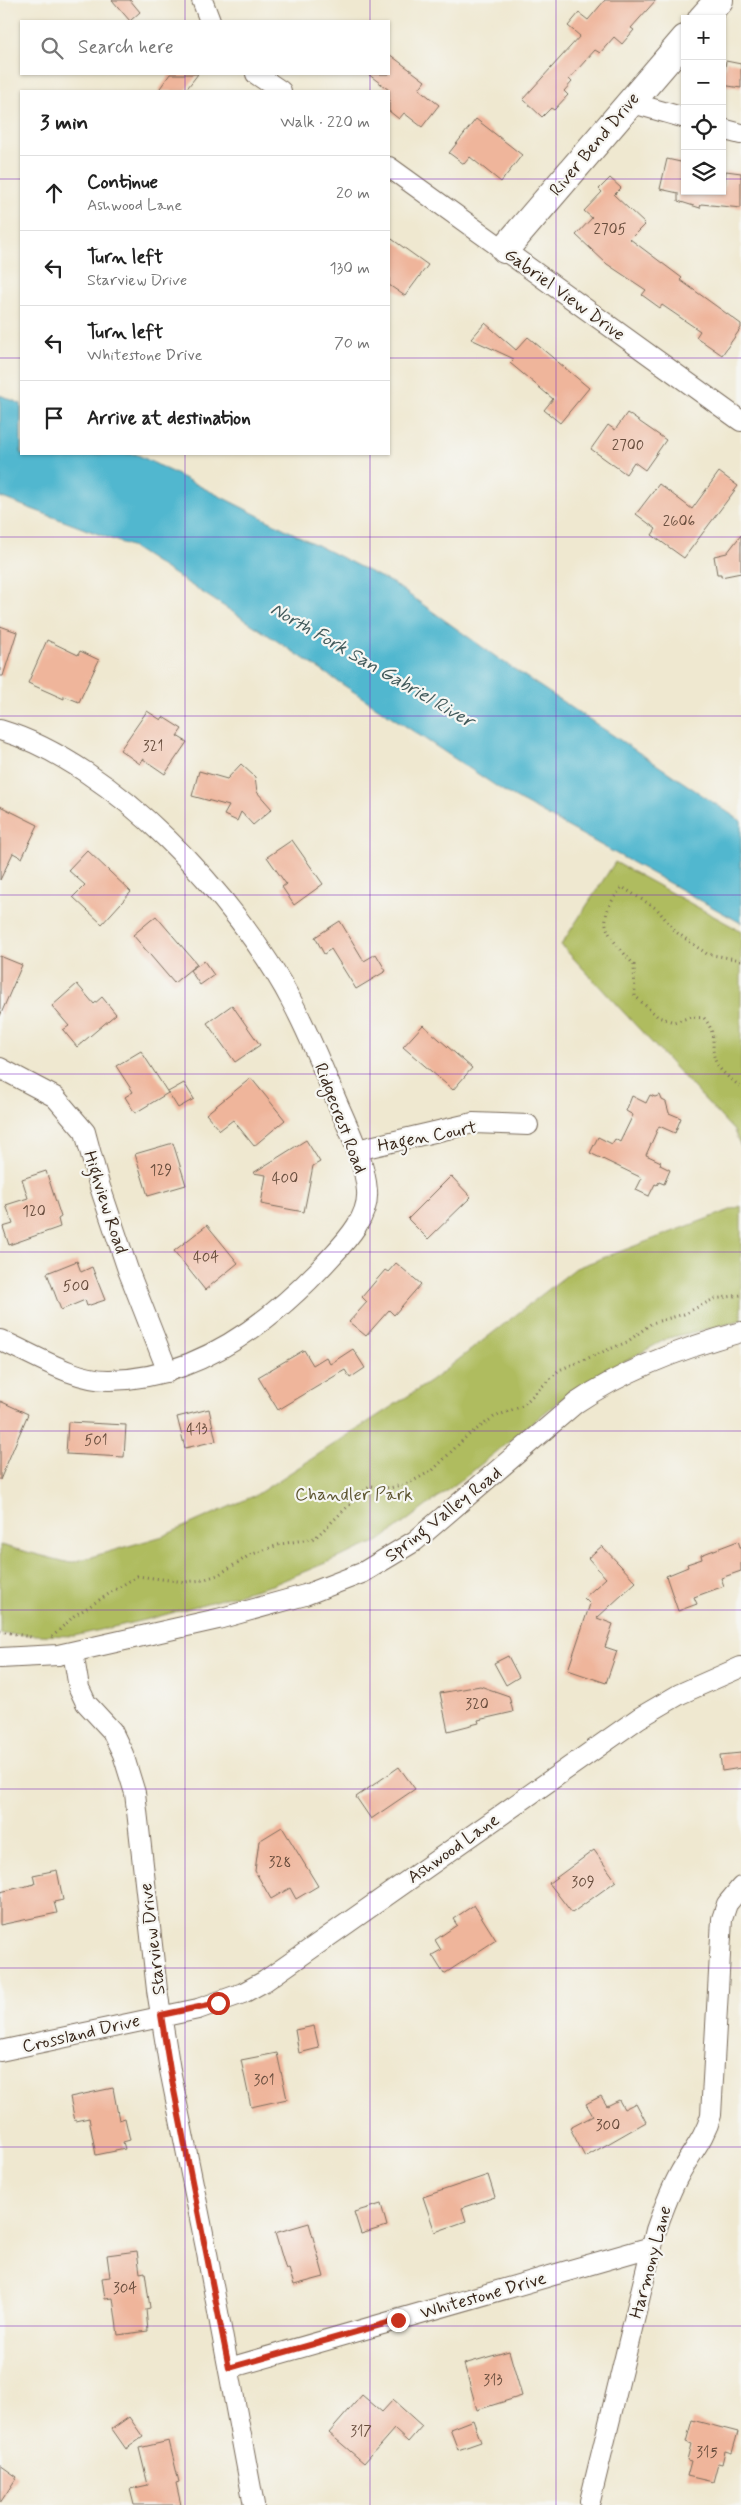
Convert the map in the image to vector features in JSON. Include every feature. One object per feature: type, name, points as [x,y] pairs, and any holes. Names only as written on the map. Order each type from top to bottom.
[{"type":"street","points":[[202,0],[210,20]]},
{"type":"street","points":[[706,15],[719,0]]},
{"type":"street","name":"River Bend Drive","points":[[505,249],[681,44]]},
{"type":"street","points":[[257,75],[280,90]]},
{"type":"street","points":[[629,102],[681,117]]},
{"type":"street","points":[[726,130],[741,134]]},
{"type":"street","name":"Gabriel View Drive","points":[[390,168],[741,421]]},
{"type":"street","name":"Ridgecrest Road","points":[[0,730],[22,737],[83,770],[133,807],[175,846],[243,923],[293,1002],[357,1150],[368,1192],[360,1221],[345,1242],[306,1285],[257,1325],[231,1343],[168,1372],[132,1380],[106,1381],[83,1377],[0,1340]]},
{"type":"street","name":"Highview Road","points":[[0,1068],[55,1097],[85,1132],[99,1184],[125,1261],[168,1372]]},
{"type":"street","name":"Hagen Court","points":[[357,1150],[473,1124],[528,1126]]},
{"type":"street","name":"Spring Valley Road","points":[[0,1658],[29,1658],[73,1652],[218,1619],[305,1595],[362,1573],[415,1541],[561,1416],[597,1389],[653,1361],[741,1332]]},
{"type":"street","name":"Starview Drive","points":[[73,1652],[79,1688],[86,1703],[112,1731],[123,1754],[135,1793],[161,2015],[170,2070],[254,2505]]},
{"type":"street","name":"Ashwood Lane","points":[[161,2015],[218,2003],[265,1980],[639,1718],[680,1694],[741,1668]]},
{"type":"street","name":"Harmony Lane","points":[[590,2501],[651,2247],[666,2199],[682,2170],[702,2142],[709,2124],[722,1919],[727,1904],[741,1887]]},
{"type":"street","name":"Crossland Drive","points":[[0,2051],[161,2015]]},
{"type":"street","name":"Whitestone Drive","points":[[229,2368],[651,2247]]},
{"type":"path","points":[[741,960],[707,954],[676,932],[657,909],[622,887],[610,902],[605,921],[613,942],[634,965],[635,996],[658,1017],[674,1022],[690,1017],[704,1018],[712,1028],[716,1062],[724,1074],[741,1087]]},
{"type":"path","points":[[44,1638],[51,1638],[74,1616],[137,1576],[186,1582],[202,1580],[218,1575],[250,1555],[281,1544],[315,1538],[365,1490],[371,1486],[390,1488],[411,1482],[433,1470],[466,1437],[494,1417],[522,1406],[559,1370],[626,1342],[652,1323],[684,1314],[714,1298],[741,1296]]},
{"type":"path","points":[[0,1630],[36,1638]]},
{"type":"green space","points":[[615,862],[741,931],[741,1147],[734,1131],[561,945]]},
{"type":"green space","name":"Chandler Park","points":[[741,1206],[741,1321],[668,1338],[574,1389],[469,1474],[381,1540],[272,1585],[153,1618],[74,1636],[0,1634],[0,1545],[70,1563],[163,1536],[256,1495],[431,1381],[576,1268]]},
{"type":"water","name":"North Fork San Gabriel River","points":[[0,395],[20,404],[20,455],[138,455],[394,584],[499,659],[741,821],[741,923],[505,792],[130,546],[0,497]]},
{"type":"building","points":[[112,0],[130,0],[140,12],[129,20]]},
{"type":"building","points":[[605,0],[656,0],[631,28],[634,30],[622,44],[614,37],[600,53],[595,50],[569,79],[572,82],[564,91],[568,95],[554,110],[551,108],[542,117],[523,99],[580,36],[568,26],[579,13],[588,20]]},
{"type":"building","points":[[390,55],[425,81],[419,89],[439,105],[422,127],[404,113],[399,119],[390,112],[389,90],[369,75],[390,75]]},
{"type":"building","points":[[726,61],[741,64],[741,88],[726,86]]},
{"type":"building","points":[[169,75],[197,75],[186,90],[159,90]]},
{"type":"building","points":[[476,119],[522,155],[501,182],[470,157],[464,164],[449,153]]},
{"type":"building","points":[[667,159],[681,162],[681,195],[726,195],[726,171],[741,173],[741,208],[701,204],[700,208],[678,201],[678,193],[660,189]]},
{"type":"building","points":[[610,178],[621,188],[614,195],[645,224],[630,239],[682,278],[680,280],[741,324],[741,328],[722,355],[696,337],[700,331],[662,305],[660,308],[642,295],[646,290],[607,264],[576,235],[592,218],[584,211],[602,192],[599,189]]},
{"type":"building","points":[[390,238],[428,265],[405,296],[390,286]]},
{"type":"building","points":[[485,323],[516,350],[528,337],[589,388],[560,423],[544,410],[553,399],[510,363],[514,359],[471,339]]},
{"type":"building","points":[[627,413],[666,440],[645,470],[634,462],[626,474],[591,449],[608,425],[615,430]]},
{"type":"building","points":[[719,472],[738,486],[684,558],[652,535],[656,529],[636,514],[659,484],[692,509]]},
{"type":"building","points":[[741,535],[741,573],[721,577],[721,574],[717,574],[714,556],[727,553]]},
{"type":"building","points":[[0,626],[17,632],[3,676],[0,676]]},
{"type":"building","points":[[47,640],[78,655],[80,651],[99,660],[79,702],[64,696],[64,699],[28,683]]},
{"type":"building","points":[[147,711],[161,720],[163,717],[182,729],[177,736],[187,742],[165,774],[143,759],[140,764],[120,750]]},
{"type":"building","points":[[241,764],[255,777],[257,792],[272,809],[253,825],[241,812],[237,821],[224,815],[229,806],[192,796],[199,771],[227,779]]},
{"type":"building","points":[[0,806],[38,825],[22,858],[13,853],[0,880]]},
{"type":"building","points":[[292,840],[323,884],[294,905],[282,887],[286,884],[267,857]]},
{"type":"building","points":[[87,850],[131,892],[102,924],[73,897],[85,885],[68,870]]},
{"type":"building","points":[[156,916],[197,964],[174,983],[133,935]]},
{"type":"building","points":[[340,921],[364,961],[376,954],[386,971],[356,989],[331,949],[324,954],[315,937]]},
{"type":"building","points":[[0,956],[22,965],[0,1016]]},
{"type":"building","points":[[204,961],[214,975],[200,985],[190,970]]},
{"type":"building","points":[[77,984],[94,1004],[102,997],[116,1014],[77,1047],[63,1030],[69,1026],[52,1006]]},
{"type":"building","points":[[232,1005],[260,1045],[235,1062],[207,1023]]},
{"type":"building","points":[[423,1025],[472,1068],[453,1090],[403,1047]]},
{"type":"building","points":[[141,1051],[168,1093],[135,1113],[125,1097],[133,1092],[116,1066]]},
{"type":"building","points":[[251,1078],[285,1120],[254,1146],[233,1120],[220,1130],[206,1114]]},
{"type":"building","points":[[184,1083],[194,1099],[178,1108],[168,1092]]},
{"type":"building","points":[[650,1095],[655,1097],[660,1095],[662,1100],[666,1102],[669,1113],[681,1118],[675,1133],[659,1126],[646,1155],[661,1162],[660,1165],[670,1170],[664,1184],[659,1182],[657,1185],[655,1184],[649,1196],[636,1190],[642,1178],[590,1153],[598,1137],[612,1144],[615,1139],[620,1142],[633,1115],[626,1111],[632,1096],[646,1103]]},
{"type":"building","points":[[306,1140],[320,1162],[313,1166],[304,1212],[261,1204],[266,1175],[253,1173]]},
{"type":"building","points":[[173,1143],[186,1185],[148,1196],[135,1154]]},
{"type":"building","points":[[46,1171],[61,1217],[58,1219],[60,1227],[9,1245],[3,1227],[13,1224],[6,1205],[28,1198],[22,1179]]},
{"type":"building","points":[[451,1176],[471,1197],[428,1239],[408,1219]]},
{"type":"building","points":[[207,1225],[238,1263],[205,1290],[174,1251]]},
{"type":"building","points":[[77,1261],[81,1272],[92,1267],[105,1300],[87,1306],[85,1300],[61,1310],[47,1273]]},
{"type":"building","points":[[396,1263],[421,1284],[394,1315],[389,1310],[366,1336],[349,1322],[367,1302],[362,1297],[385,1270],[388,1272]]},
{"type":"building","points":[[353,1349],[365,1368],[350,1378],[345,1370],[278,1410],[258,1377],[304,1350],[313,1365],[326,1357],[330,1364]]},
{"type":"building","points":[[0,1401],[28,1414],[0,1480]]},
{"type":"building","points":[[209,1409],[216,1441],[185,1448],[177,1417]]},
{"type":"building","points":[[68,1422],[126,1425],[124,1457],[66,1454]]},
{"type":"building","points":[[738,1541],[741,1549],[741,1571],[721,1578],[724,1586],[694,1597],[697,1604],[678,1611],[666,1576],[688,1567],[687,1564],[702,1559],[701,1555]]},
{"type":"building","points":[[602,1546],[636,1582],[597,1618],[613,1624],[605,1647],[617,1651],[606,1683],[568,1670],[590,1604],[584,1598],[606,1578],[588,1558]]},
{"type":"building","points":[[508,1656],[519,1677],[506,1685],[494,1663]]},
{"type":"building","points":[[480,1686],[509,1696],[513,1712],[478,1720],[479,1723],[448,1731],[440,1693]]},
{"type":"building","points":[[741,1753],[741,1768],[722,1771],[720,1755]]},
{"type":"building","points":[[399,1767],[415,1789],[371,1819],[356,1797]]},
{"type":"building","points":[[282,1827],[318,1886],[296,1899],[290,1888],[271,1899],[255,1871],[259,1841]]},
{"type":"building","points":[[594,1850],[616,1881],[572,1913],[549,1883]]},
{"type":"building","points":[[57,1870],[63,1900],[54,1902],[57,1913],[0,1925],[0,1892],[35,1884],[33,1875]]},
{"type":"building","points":[[474,1905],[496,1940],[444,1974],[432,1955],[441,1950],[435,1940],[457,1925],[453,1919]]},
{"type":"building","points":[[314,2026],[319,2048],[299,2053],[295,2030]]},
{"type":"building","points":[[277,2053],[287,2099],[251,2107],[241,2060]]},
{"type":"building","points":[[113,2088],[119,2120],[125,2118],[130,2140],[123,2142],[125,2149],[96,2155],[89,2118],[75,2121],[70,2097]]},
{"type":"building","points":[[601,2096],[607,2106],[619,2100],[624,2109],[636,2103],[646,2122],[585,2157],[570,2128],[593,2116],[586,2104]]},
{"type":"building","points":[[488,2175],[495,2197],[462,2208],[466,2221],[435,2232],[423,2197]]},
{"type":"building","points":[[381,2204],[387,2226],[361,2234],[354,2212]]},
{"type":"building","points":[[309,2223],[324,2277],[294,2285],[289,2269],[286,2270],[275,2233]]},
{"type":"building","points":[[137,2251],[140,2273],[145,2272],[150,2308],[146,2309],[148,2331],[118,2335],[113,2298],[105,2299],[102,2278],[110,2277],[107,2255]]},
{"type":"building","points":[[509,2351],[522,2396],[477,2410],[464,2364]]},
{"type":"building","points":[[362,2395],[382,2412],[393,2400],[422,2426],[408,2442],[394,2429],[364,2463],[329,2433]]},
{"type":"building","points":[[129,2417],[143,2437],[126,2449],[112,2429]]},
{"type":"building","points":[[473,2420],[481,2442],[458,2450],[450,2429]]},
{"type":"building","points":[[692,2420],[738,2432],[732,2453],[725,2451],[722,2464],[718,2463],[713,2482],[687,2476],[691,2461],[687,2460],[691,2444],[686,2442]]},
{"type":"building","points":[[169,2441],[179,2482],[176,2483],[181,2505],[134,2505],[130,2489],[148,2485],[139,2448]]},
{"type":"building","points":[[0,2465],[17,2477],[0,2503]]},
{"type":"route","points":[[218,2003],[198,2009],[161,2015],[170,2070],[229,2368],[398,2320]]}]
